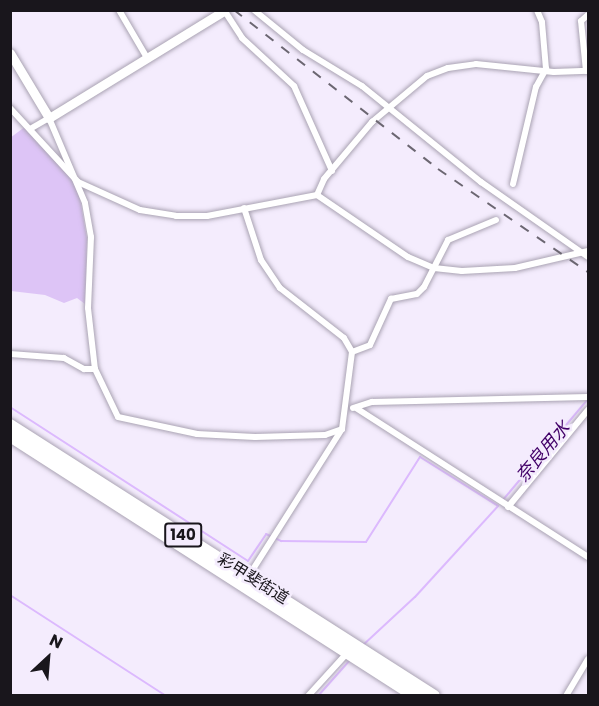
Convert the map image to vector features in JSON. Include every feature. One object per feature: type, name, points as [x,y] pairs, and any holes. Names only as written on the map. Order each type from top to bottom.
[{"type":"highway","name":"彩甲斐街道","points":[[10,425],[355,652],[416,696]]},
{"type":"highway","name":"彩甲斐街道","points":[[10,436],[246,581]]},
{"type":"highway","name":"彩甲斐街道","points":[[355,652],[434,696]]},
{"type":"street","points":[[119,10],[147,58]]},
{"type":"street","points":[[254,10],[303,50],[388,106],[441,153],[585,251],[588,257]]},
{"type":"street","points":[[513,184],[536,87],[546,69],[543,22],[537,10]]},
{"type":"street","points":[[30,129],[225,11],[242,38],[294,86],[332,171]]},
{"type":"street","points":[[317,195],[332,171],[388,106],[427,76],[448,68],[476,64],[546,69],[554,72],[587,71],[581,21],[588,15]]},
{"type":"street","points":[[10,53],[49,118],[78,182],[91,237],[88,308],[95,369],[118,417],[133,423],[197,434],[255,437],[325,435],[342,429]]},
{"type":"street","points":[[10,108],[78,182],[114,201],[160,214],[207,216],[317,195],[381,242],[434,268],[488,272],[585,251]]},
{"type":"street","points":[[244,208],[261,260],[280,288],[344,338],[352,352],[347,408],[342,429],[246,581]]},
{"type":"street","points":[[352,352],[370,345],[391,299],[417,294],[448,240],[496,220]]},
{"type":"street","points":[[10,354],[64,358],[84,369],[95,369]]},
{"type":"street","points":[[347,408],[356,408],[372,402],[587,396]]},
{"type":"street","points":[[356,408],[588,556]]},
{"type":"street","points":[[508,507],[588,410]]},
{"type":"street","points":[[308,696],[355,652]]},
{"type":"street","points":[[566,696],[588,659]]},
{"type":"shaded area","points":[[26,126],[77,182],[87,239],[85,304],[77,298],[64,303],[45,295],[11,291],[10,138]]},
{"type":"waterway","name":"奈良用水","points":[[502,501],[587,400]]},
{"type":"waterway","points":[[10,407],[248,561],[266,534],[281,541],[366,542],[420,457],[498,506]]},
{"type":"waterway","points":[[362,646],[415,597],[498,506]]},
{"type":"waterway","points":[[10,595],[166,696]]},
{"type":"waterway","points":[[318,696],[351,659]]},
{"type":"railway","points":[[234,10],[438,169],[588,272]]}]
